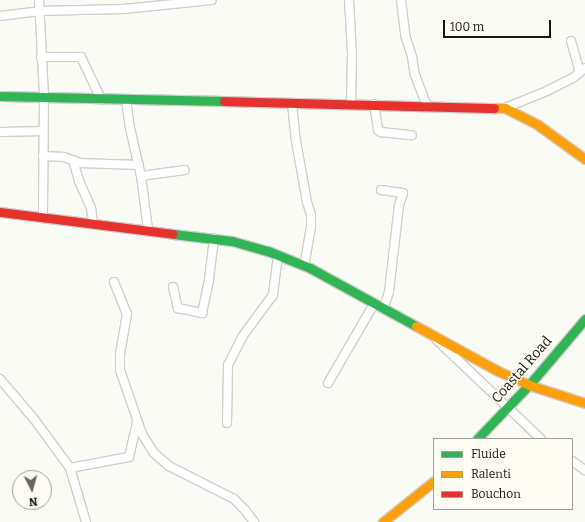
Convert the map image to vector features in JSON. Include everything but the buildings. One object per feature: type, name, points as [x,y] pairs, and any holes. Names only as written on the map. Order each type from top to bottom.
[{"type":"street","points":[[38,0],[44,96],[43,218]]},
{"type":"street","points":[[0,16],[38,11],[124,9],[212,0]]},
{"type":"street","points":[[349,0],[352,53],[350,103]]},
{"type":"street","points":[[401,0],[405,35],[427,106]]},
{"type":"street","points":[[0,96],[44,96],[126,100],[292,104],[350,103],[491,109],[505,108],[547,91],[582,70],[571,41]]},
{"type":"street","points":[[41,57],[81,57],[101,99]]},
{"type":"street","points":[[126,100],[130,128],[141,176],[148,229]]},
{"type":"street","points":[[292,104],[296,141],[307,202],[311,215],[312,227],[304,266]]},
{"type":"street","points":[[374,104],[378,130],[381,132],[412,136]]},
{"type":"street","points":[[505,108],[538,125],[585,159]]},
{"type":"street","points":[[0,132],[43,131]]},
{"type":"street","points":[[43,156],[64,157],[80,163],[139,165]]},
{"type":"street","points":[[73,160],[79,181],[91,208],[93,223]]},
{"type":"street","points":[[141,176],[185,170]]},
{"type":"street","points":[[381,190],[403,193],[399,205],[390,285],[383,309]]},
{"type":"street","points":[[0,212],[214,238],[232,241],[278,255],[304,266],[383,309],[428,331],[498,371],[529,385],[585,403]]},
{"type":"street","points":[[173,287],[178,308],[202,312],[209,280],[214,238]]},
{"type":"street","points":[[227,423],[228,365],[242,337],[273,295],[278,255]]},
{"type":"street","points":[[114,282],[127,314],[120,354],[120,370],[142,434],[154,453],[168,466],[234,499],[246,510],[254,522]]},
{"type":"street","points":[[328,383],[374,304]]},
{"type":"street","name":"Coastal Road","points":[[478,438],[529,385],[585,319]]},
{"type":"street","points":[[428,331],[541,438]]},
{"type":"street","points":[[0,380],[34,419],[70,468],[86,522]]},
{"type":"street","points":[[70,468],[129,457],[137,421]]},
{"type":"street","points":[[573,462],[585,470]]},
{"type":"street","points":[[383,522],[433,482]]},
{"type":"traffic: fast","points":[[0,96],[224,101]]},
{"type":"traffic: fast","points":[[173,234],[232,241],[268,251],[310,268],[416,326]]},
{"type":"traffic: fast","points":[[478,438],[529,385],[585,319]]},
{"type":"traffic: slow","points":[[494,108],[505,108],[538,125],[585,159]]},
{"type":"traffic: slow","points":[[416,326],[498,371],[529,385],[585,403]]},
{"type":"traffic: slow","points":[[383,522],[433,482]]},
{"type":"traffic: jam","points":[[224,101],[494,108]]},
{"type":"traffic: jam","points":[[0,212],[173,234]]}]
